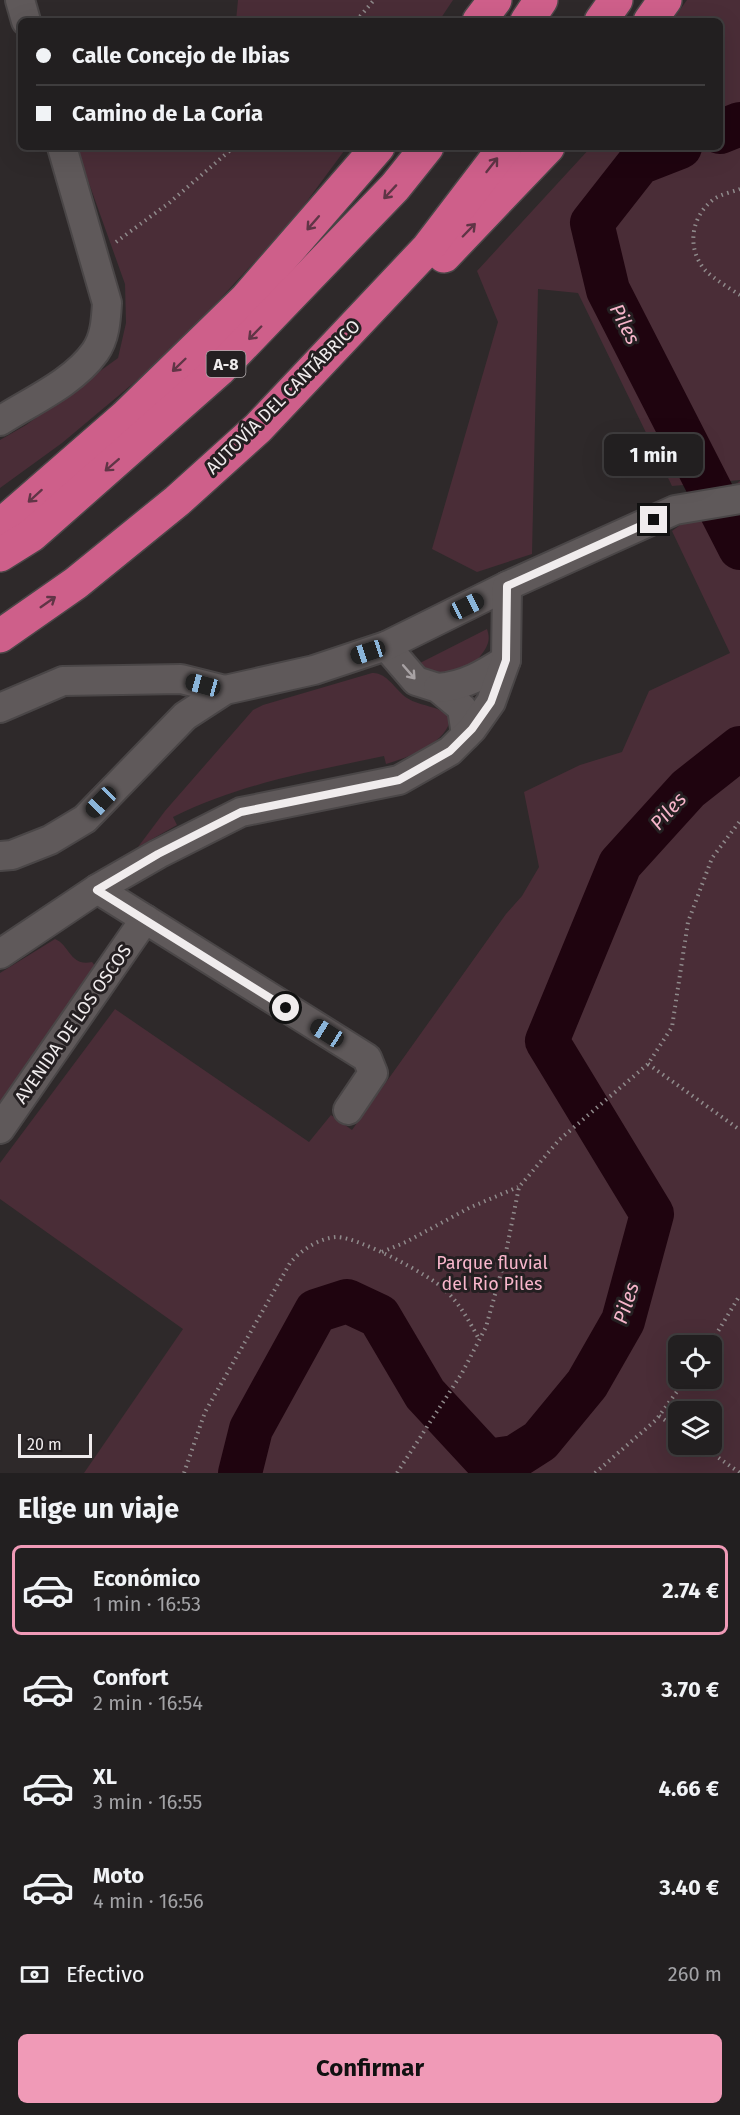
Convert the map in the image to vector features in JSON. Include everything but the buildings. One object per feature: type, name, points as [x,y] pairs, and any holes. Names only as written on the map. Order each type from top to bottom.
[{"type":"highway","points":[[481,18],[495,0]]},
{"type":"highway","points":[[528,18],[541,0]]},
{"type":"highway","points":[[603,18],[616,0]]},
{"type":"highway","points":[[652,18],[664,0]]},
{"type":"highway","points":[[0,526],[124,417],[246,299],[375,150]]},
{"type":"highway","name":"A-8","points":[[0,555],[32,535],[219,370],[395,188],[425,150]]},
{"type":"highway","name":"AUTOVÍA DEL CANTÁBRICO","points":[[0,636],[76,583],[140,531],[258,428],[428,248],[503,150]]},
{"type":"highway","points":[[258,428],[381,322],[545,150]]},
{"type":"street","points":[[21,0],[25,18]]},
{"type":"street","points":[[0,421],[70,376],[95,352],[105,328],[107,303],[63,150]]},
{"type":"street","points":[[0,856],[12,855],[50,840],[85,819],[185,716],[225,690],[314,670],[386,646],[507,586],[675,510],[740,499]]},
{"type":"street","points":[[0,954],[97,890],[158,854],[241,812],[399,780],[450,751],[466,735],[491,702],[506,660],[507,586]]},
{"type":"street","points":[[386,646],[416,681],[438,688],[456,687],[506,660]]},
{"type":"street","points":[[0,708],[63,681],[181,679],[225,690]]},
{"type":"street","points":[[438,688],[462,708],[466,735]]},
{"type":"street","points":[[97,890],[367,1058],[373,1073],[348,1110]]},
{"type":"street","name":"AVENIDA DE LOS OSCOS","points":[[0,1130],[145,919]]},
{"type":"path","points":[[359,18],[374,0]]},
{"type":"path","points":[[94,259],[169,203],[231,150]]},
{"type":"path","points":[[740,189],[716,198],[700,211],[694,228],[694,249],[706,270],[740,295]]},
{"type":"path","points":[[382,1252],[406,1242],[469,1208],[519,1186],[559,1140],[648,1064],[672,1026],[688,922],[712,858],[740,821]]},
{"type":"path","points":[[648,1064],[740,1130]]},
{"type":"path","points":[[397,1473],[462,1373],[486,1327],[504,1262],[519,1186]]},
{"type":"path","points":[[184,1473],[205,1412],[290,1263],[302,1249],[336,1237],[382,1252],[442,1287],[460,1306],[480,1340]]},
{"type":"path","points":[[716,1335],[740,1295]]},
{"type":"path","points":[[595,1473],[659,1416],[679,1389]]},
{"type":"path","points":[[659,1416],[668,1422]]},
{"type":"path","points":[[715,1455],[740,1473]]},
{"type":"green space","points":[[238,0],[453,0],[441,18],[236,18]]},
{"type":"green space","points":[[687,0],[740,0],[740,480],[672,486],[578,293],[538,289],[532,554],[477,572],[432,549],[498,322],[477,271],[588,150],[723,150],[723,18],[674,18]]},
{"type":"green space","points":[[77,150],[345,150],[293,220],[173,350],[62,443],[0,488],[0,440],[26,425],[118,358],[126,323],[125,284]]},
{"type":"green space","name":"Parque fluvial del Rio Piles","points":[[740,481],[740,1473],[84,1473],[183,1329],[0,1199],[0,1163],[115,1009],[309,1142],[331,1115],[352,1130],[506,914],[522,896],[539,867],[524,792],[580,765],[622,752],[649,691],[730,653],[672,531]]},
{"type":"green space","points":[[487,629],[489,638],[486,648],[479,658],[463,670],[435,675],[418,664]]},
{"type":"green space","points":[[372,673],[387,678],[407,698],[440,710],[450,717],[443,734],[426,748],[386,764],[384,756],[302,773],[225,795],[173,817],[177,825],[138,847],[165,811],[253,710],[263,705]]},
{"type":"green space","points":[[55,939],[75,959],[85,963],[92,962],[96,967],[0,1106],[0,973]]},
{"type":"waterway","points":[[723,131],[740,124]]},
{"type":"waterway","name":"Piles","points":[[672,150],[639,163],[592,223],[608,290],[740,548]]},
{"type":"waterway","name":"Piles","points":[[240,1473],[251,1429],[316,1311],[347,1301],[379,1316],[425,1394],[487,1461],[515,1457],[540,1441],[587,1384],[623,1321],[652,1214],[547,1041],[620,864],[688,789],[740,748]]},
{"type":"route","points":[[286,1008],[97,890],[158,854],[241,812],[399,780],[450,751],[472,729],[491,702],[506,660],[508,649],[507,586],[654,520]]}]
